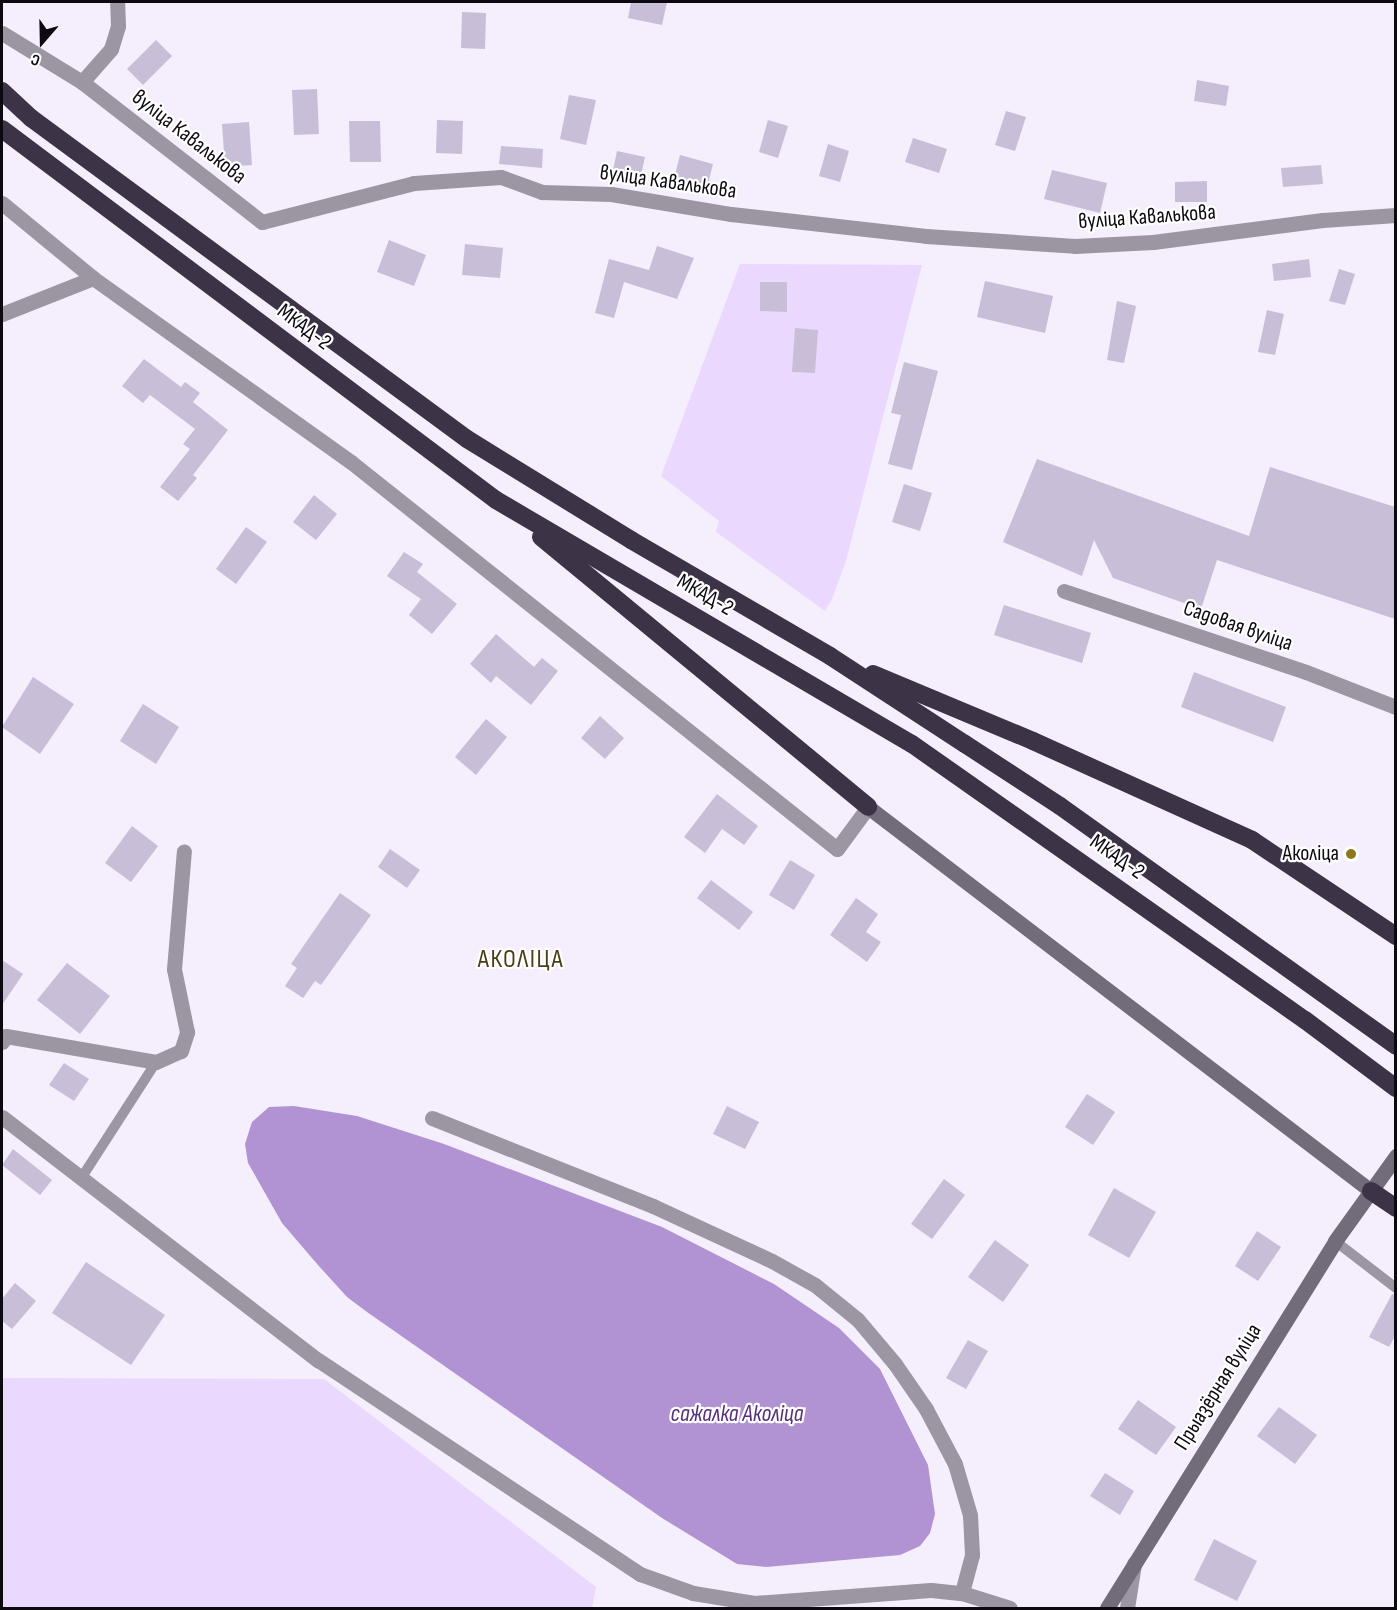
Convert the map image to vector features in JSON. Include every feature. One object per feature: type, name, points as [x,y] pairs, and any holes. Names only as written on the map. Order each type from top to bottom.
[{"type":"highway","points":[[2,91],[31,118],[467,439],[631,540],[830,656],[1060,806],[1395,1046]]},
{"type":"highway","name":"МКАД-2","points":[[2,129],[496,500],[912,744],[1296,1014],[1395,1088]]},
{"type":"highway","points":[[496,500],[868,807]]},
{"type":"highway","points":[[830,656],[1033,741],[1252,840],[1395,936]]},
{"type":"highway","points":[[1371,1191],[1395,1208]]},
{"type":"street","points":[[82,82],[111,49],[118,26],[117,2]]},
{"type":"street","name":"вуліца Кавалькова","points":[[2,33],[82,82],[262,222],[414,183],[501,177],[542,192],[611,194],[742,215],[926,236],[1075,246],[1153,242],[1323,219],[1395,214]]},
{"type":"street","points":[[2,202],[93,278],[351,462],[837,849],[868,807],[1371,1191]]},
{"type":"street","points":[[2,314],[93,278]]},
{"type":"street","name":"Садовая вуліца","points":[[1064,591],[1306,672],[1395,707]]},
{"type":"street","points":[[2,1042],[6,1035],[156,1062],[181,1051],[187,1032],[174,969],[184,851]]},
{"type":"street","points":[[2,1117],[318,1360],[640,1574],[693,1593],[754,1603],[931,1590],[962,1593],[1010,1608]]},
{"type":"street","points":[[432,1118],[642,1202],[772,1261],[815,1285],[858,1320],[895,1364],[926,1409],[955,1464],[970,1515],[972,1555],[962,1593]]},
{"type":"street","name":"Прыазёрная вуліца","points":[[1107,1608],[1335,1241],[1395,1156]]},
{"type":"street","points":[[1127,1608],[1134,1564]]},
{"type":"lane","points":[[82,1177],[156,1062]]},
{"type":"lane","points":[[1335,1241],[1395,1288]]},
{"type":"shaded area","points":[[740,264],[922,265],[846,561],[832,599],[825,611],[716,532],[719,521],[661,476]]},
{"type":"shaded area","points":[[2,1378],[324,1379],[596,1587],[592,1608],[2,1608]]},
{"type":"water","name":"сажалка Аколіца","points":[[294,1106],[357,1116],[444,1144],[662,1227],[774,1284],[839,1328],[880,1369],[928,1465],[935,1514],[930,1533],[920,1546],[900,1555],[766,1567],[737,1564],[662,1518],[367,1312],[347,1297],[318,1265],[282,1223],[248,1163],[245,1144],[252,1122],[269,1107]]},
{"type":"building","points":[[631,2],[667,2],[662,25],[628,18]]},
{"type":"building","points":[[462,12],[486,13],[485,49],[461,48]]},
{"type":"building","points":[[156,40],[172,56],[143,85],[127,69]]},
{"type":"building","points":[[1197,80],[1229,86],[1226,106],[1194,101]]},
{"type":"building","points":[[317,89],[319,134],[294,135],[292,90]]},
{"type":"building","points":[[569,95],[596,100],[586,145],[560,139]]},
{"type":"building","points":[[1006,111],[1026,117],[1015,151],[995,145]]},
{"type":"building","points":[[437,120],[463,121],[462,154],[436,153]]},
{"type":"building","points":[[768,120],[788,126],[778,158],[759,152]]},
{"type":"building","points":[[349,121],[380,121],[381,162],[350,162]]},
{"type":"building","points":[[249,122],[252,165],[225,167],[222,124]]},
{"type":"building","points":[[913,138],[947,149],[939,173],[905,162]]},
{"type":"building","points":[[828,144],[849,151],[840,182],[819,176]]},
{"type":"building","points":[[501,146],[543,149],[542,168],[499,164]]},
{"type":"building","points":[[617,151],[645,157],[640,180],[612,175]]},
{"type":"building","points":[[680,155],[713,164],[706,192],[673,183]]},
{"type":"building","points":[[1321,165],[1323,184],[1283,187],[1281,168]]},
{"type":"building","points":[[1052,170],[1107,183],[1100,213],[1044,199]]},
{"type":"building","points":[[1207,181],[1207,202],[1175,202],[1175,182]]},
{"type":"building","points":[[389,240],[426,255],[414,286],[377,272]]},
{"type":"building","points":[[465,244],[503,248],[500,278],[462,275]]},
{"type":"building","points":[[657,246],[694,258],[677,299],[624,282],[614,318],[595,313],[609,259],[649,270]]},
{"type":"building","points":[[1309,259],[1311,277],[1274,281],[1272,264]]},
{"type":"building","points":[[1339,269],[1355,274],[1345,305],[1329,301]]},
{"type":"building","points":[[985,281],[1053,296],[1045,333],[977,317]]},
{"type":"building","points":[[760,282],[787,282],[787,312],[760,311]]},
{"type":"building","points":[[1117,301],[1136,306],[1124,363],[1107,360]]},
{"type":"building","points":[[1267,310],[1284,314],[1275,355],[1258,352]]},
{"type":"building","points":[[795,328],[818,330],[815,373],[792,372]]},
{"type":"building","points":[[144,359],[181,387],[185,382],[200,393],[193,402],[228,430],[193,475],[197,478],[178,501],[160,487],[190,449],[183,444],[195,429],[150,395],[143,403],[122,386]]},
{"type":"building","points":[[904,362],[938,371],[912,470],[888,464],[901,415],[891,413]]},
{"type":"building","points":[[1037,459],[1249,536],[1270,467],[1395,507],[1395,619],[1217,560],[1201,609],[1113,578],[1094,540],[1082,576],[1003,542]]},
{"type":"building","points":[[904,484],[932,493],[920,531],[892,522]]},
{"type":"building","points":[[314,495],[337,514],[316,540],[293,522]]},
{"type":"building","points":[[246,527],[267,542],[236,584],[216,569]]},
{"type":"building","points":[[404,552],[423,564],[417,572],[457,604],[432,634],[409,615],[421,599],[387,576]]},
{"type":"building","points":[[1004,605],[1091,633],[1082,663],[994,635]]},
{"type":"building","points":[[496,634],[534,667],[542,658],[558,671],[531,705],[496,676],[491,683],[470,664]]},
{"type":"building","points":[[1194,672],[1286,707],[1273,742],[1181,707]]},
{"type":"building","points":[[33,677],[74,704],[40,754],[2,727]]},
{"type":"building","points":[[143,704],[179,727],[156,764],[120,741]]},
{"type":"building","points":[[600,716],[624,738],[605,759],[581,738]]},
{"type":"building","points":[[486,719],[507,737],[476,775],[455,757]]},
{"type":"building","points":[[717,794],[758,826],[744,845],[722,829],[705,853],[684,837]]},
{"type":"building","points":[[132,826],[158,846],[131,882],[105,863]]},
{"type":"building","points":[[390,849],[420,870],[407,888],[378,867]]},
{"type":"building","points":[[790,860],[815,875],[794,910],[769,895]]},
{"type":"building","points":[[711,880],[753,912],[739,930],[697,898]]},
{"type":"building","points":[[340,893],[371,915],[321,985],[315,981],[303,998],[285,986],[297,968],[291,964]]},
{"type":"building","points":[[856,898],[878,914],[866,932],[881,942],[867,962],[830,935]]},
{"type":"building","points":[[2,960],[23,974],[2,1005]]},
{"type":"building","points":[[67,963],[110,996],[80,1034],[37,1000]]},
{"type":"building","points":[[64,1063],[89,1079],[74,1101],[49,1085]]},
{"type":"building","points":[[1087,1094],[1115,1112],[1093,1145],[1065,1127]]},
{"type":"building","points":[[727,1106],[759,1122],[745,1149],[713,1134]]},
{"type":"building","points":[[13,1149],[52,1180],[40,1195],[2,1165]]},
{"type":"building","points":[[944,1179],[965,1195],[932,1239],[911,1224]]},
{"type":"building","points":[[1114,1188],[1156,1212],[1129,1258],[1088,1235]]},
{"type":"building","points":[[1257,1231],[1281,1247],[1258,1281],[1235,1266]]},
{"type":"building","points":[[995,1240],[1029,1265],[1003,1302],[968,1277]]},
{"type":"building","points":[[86,1262],[165,1315],[131,1365],[52,1313]]},
{"type":"building","points":[[15,1283],[36,1301],[12,1329],[2,1321],[2,1299]]},
{"type":"building","points":[[1392,1294],[1395,1295],[1395,1336],[1389,1347],[1369,1337]]},
{"type":"building","points":[[968,1340],[988,1351],[966,1389],[946,1378]]},
{"type":"building","points":[[1138,1400],[1176,1427],[1156,1455],[1118,1429]]},
{"type":"building","points":[[1279,1407],[1317,1435],[1295,1464],[1257,1436]]},
{"type":"building","points":[[1105,1473],[1134,1491],[1120,1515],[1090,1496]]},
{"type":"building","points":[[1214,1539],[1257,1561],[1237,1601],[1194,1580]]},
{"type":"place","name":"Аколіца","points":[[1351,854]]},
{"type":"district","name":"АКОЛІЦА","points":[[521,960]]}]
